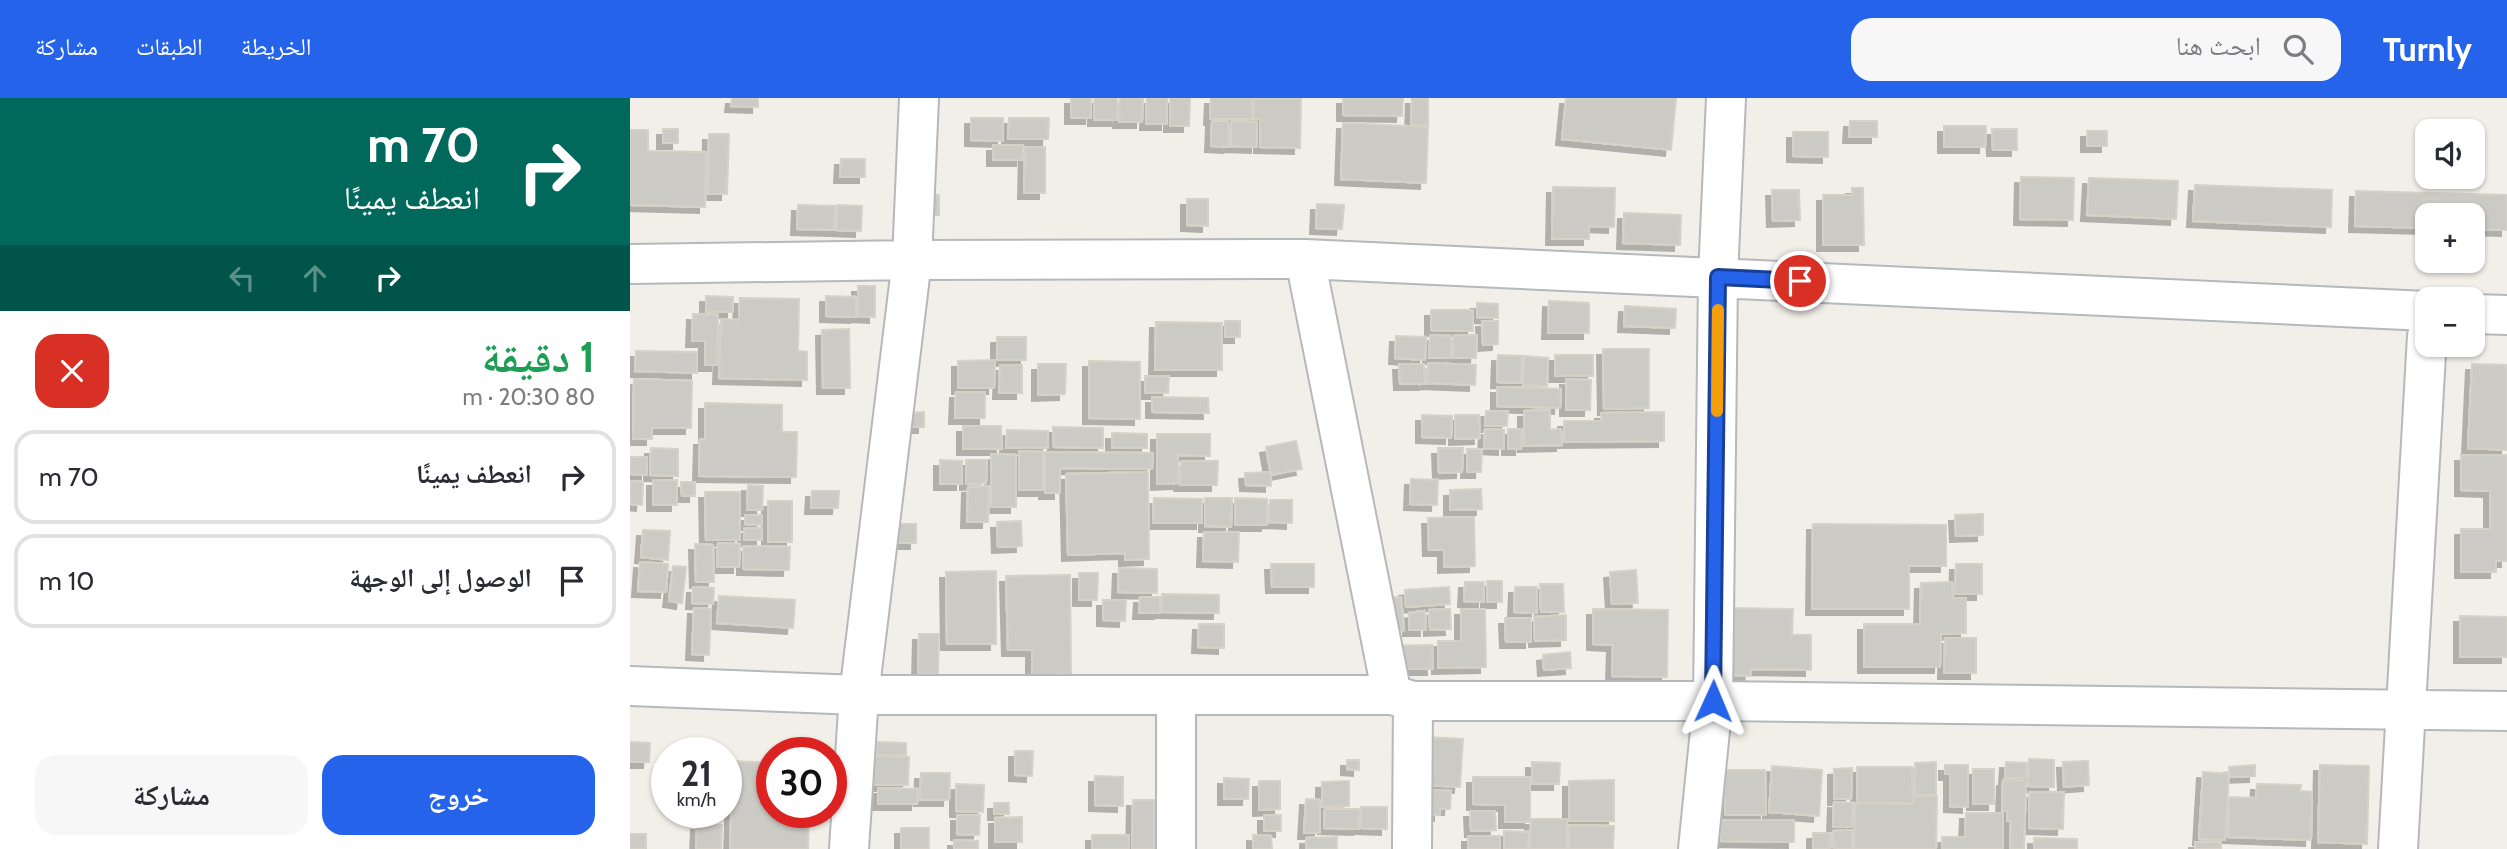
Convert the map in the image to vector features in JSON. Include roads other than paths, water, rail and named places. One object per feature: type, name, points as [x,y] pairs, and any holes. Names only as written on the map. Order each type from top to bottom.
[{"type":"street","points":[[849,849],[859,695],[912,260],[919,98]]},
{"type":"street","points":[[1698,849],[1713,701],[1718,277],[1726,98]]},
{"type":"street","points":[[1305,259],[1403,698],[1412,849]]},
{"type":"street","points":[[630,264],[1305,259],[2415,310]]},
{"type":"street","points":[[2485,314],[2507,315]]},
{"type":"street","points":[[2398,849],[2426,357]]},
{"type":"street","points":[[630,686],[859,695],[1713,701],[2507,711]]},
{"type":"street","points":[[1176,696],[1176,849]]}]
